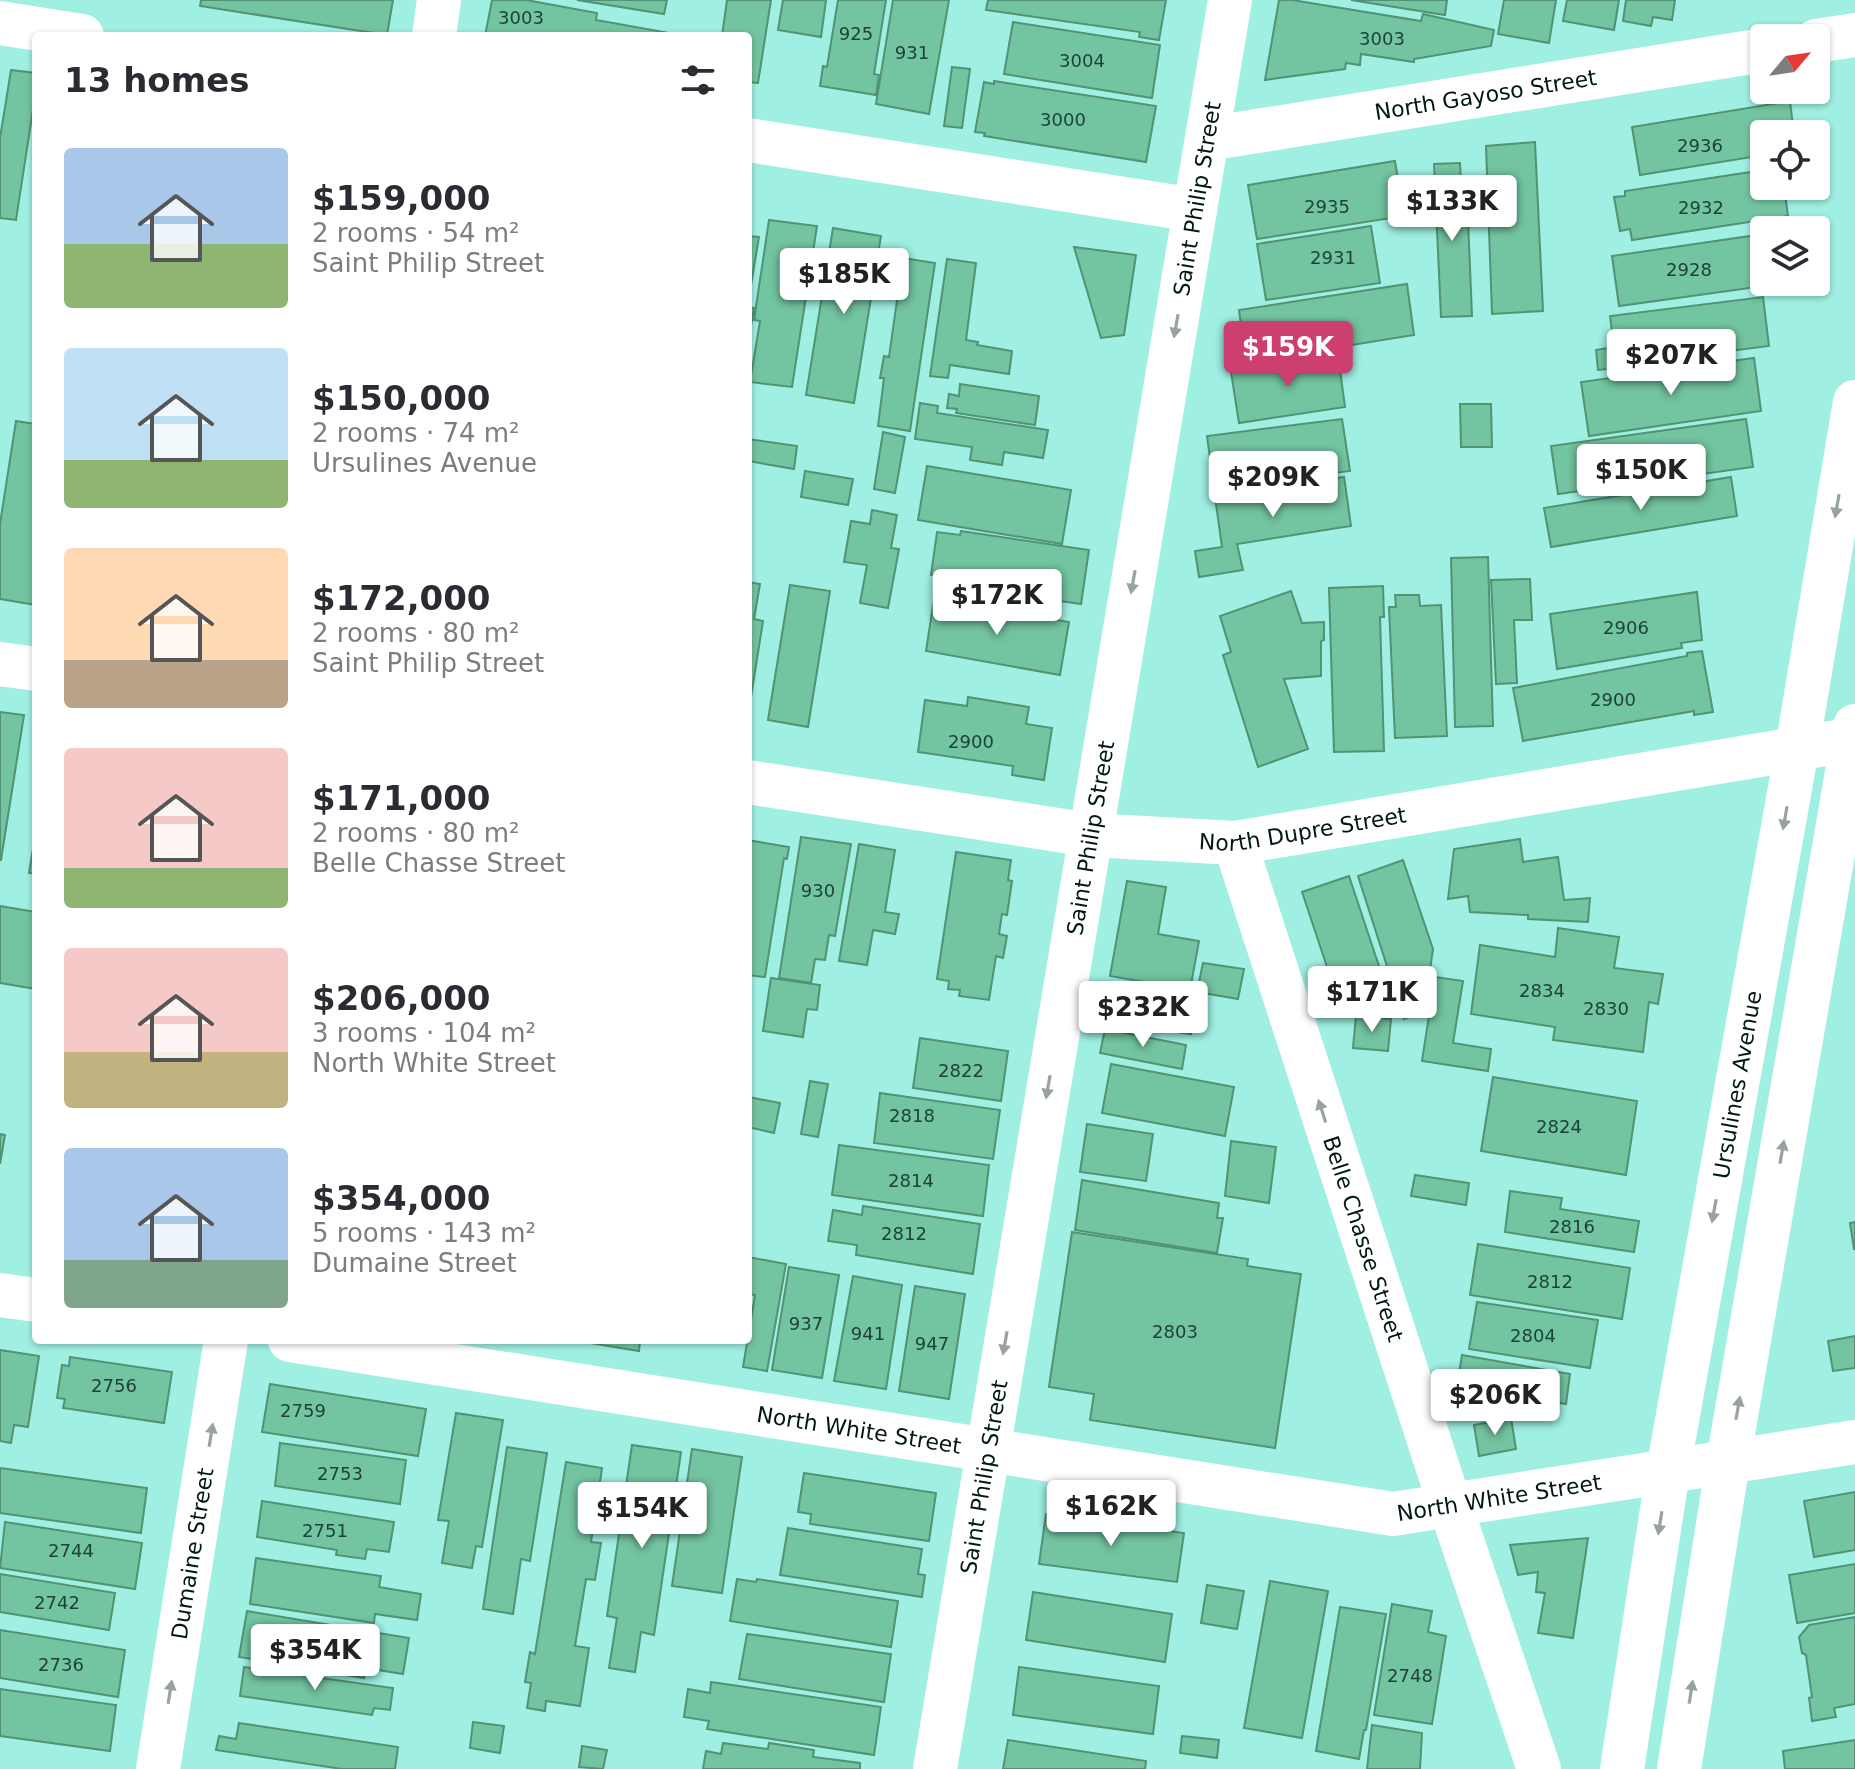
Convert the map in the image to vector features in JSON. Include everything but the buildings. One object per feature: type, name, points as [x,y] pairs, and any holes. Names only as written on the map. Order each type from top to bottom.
[{"type":"street","points":[[435,32],[439,0]]},
{"type":"street","name":"Saint Philip Street","points":[[935,1769],[1230,0]]},
{"type":"street","points":[[0,23],[57,32]]},
{"type":"street","points":[[1830,39],[1855,35]]},
{"type":"street","name":"North Gayoso Street","points":[[1207,139],[1750,52]]},
{"type":"street","points":[[752,141],[1195,210]]},
{"type":"street","name":"Ursulines Avenue","points":[[1622,1769],[1668,1471],[1797,749],[1855,402]]},
{"type":"street","points":[[0,664],[32,668]]},
{"type":"street","points":[[1679,1769],[1728,1462],[1854,735]]},
{"type":"street","name":"North Dupre Street","points":[[752,783],[1090,835],[1235,843],[1797,749],[1854,735]]},
{"type":"street","name":"Belle Chasse Street","points":[[1235,843],[1539,1769]]},
{"type":"street","points":[[0,1295],[32,1299]]},
{"type":"street","name":"Dumaine Street","points":[[158,1769],[225,1344]]},
{"type":"street","name":"North White Street","points":[[316,1344],[1393,1514],[1855,1442]]}]
